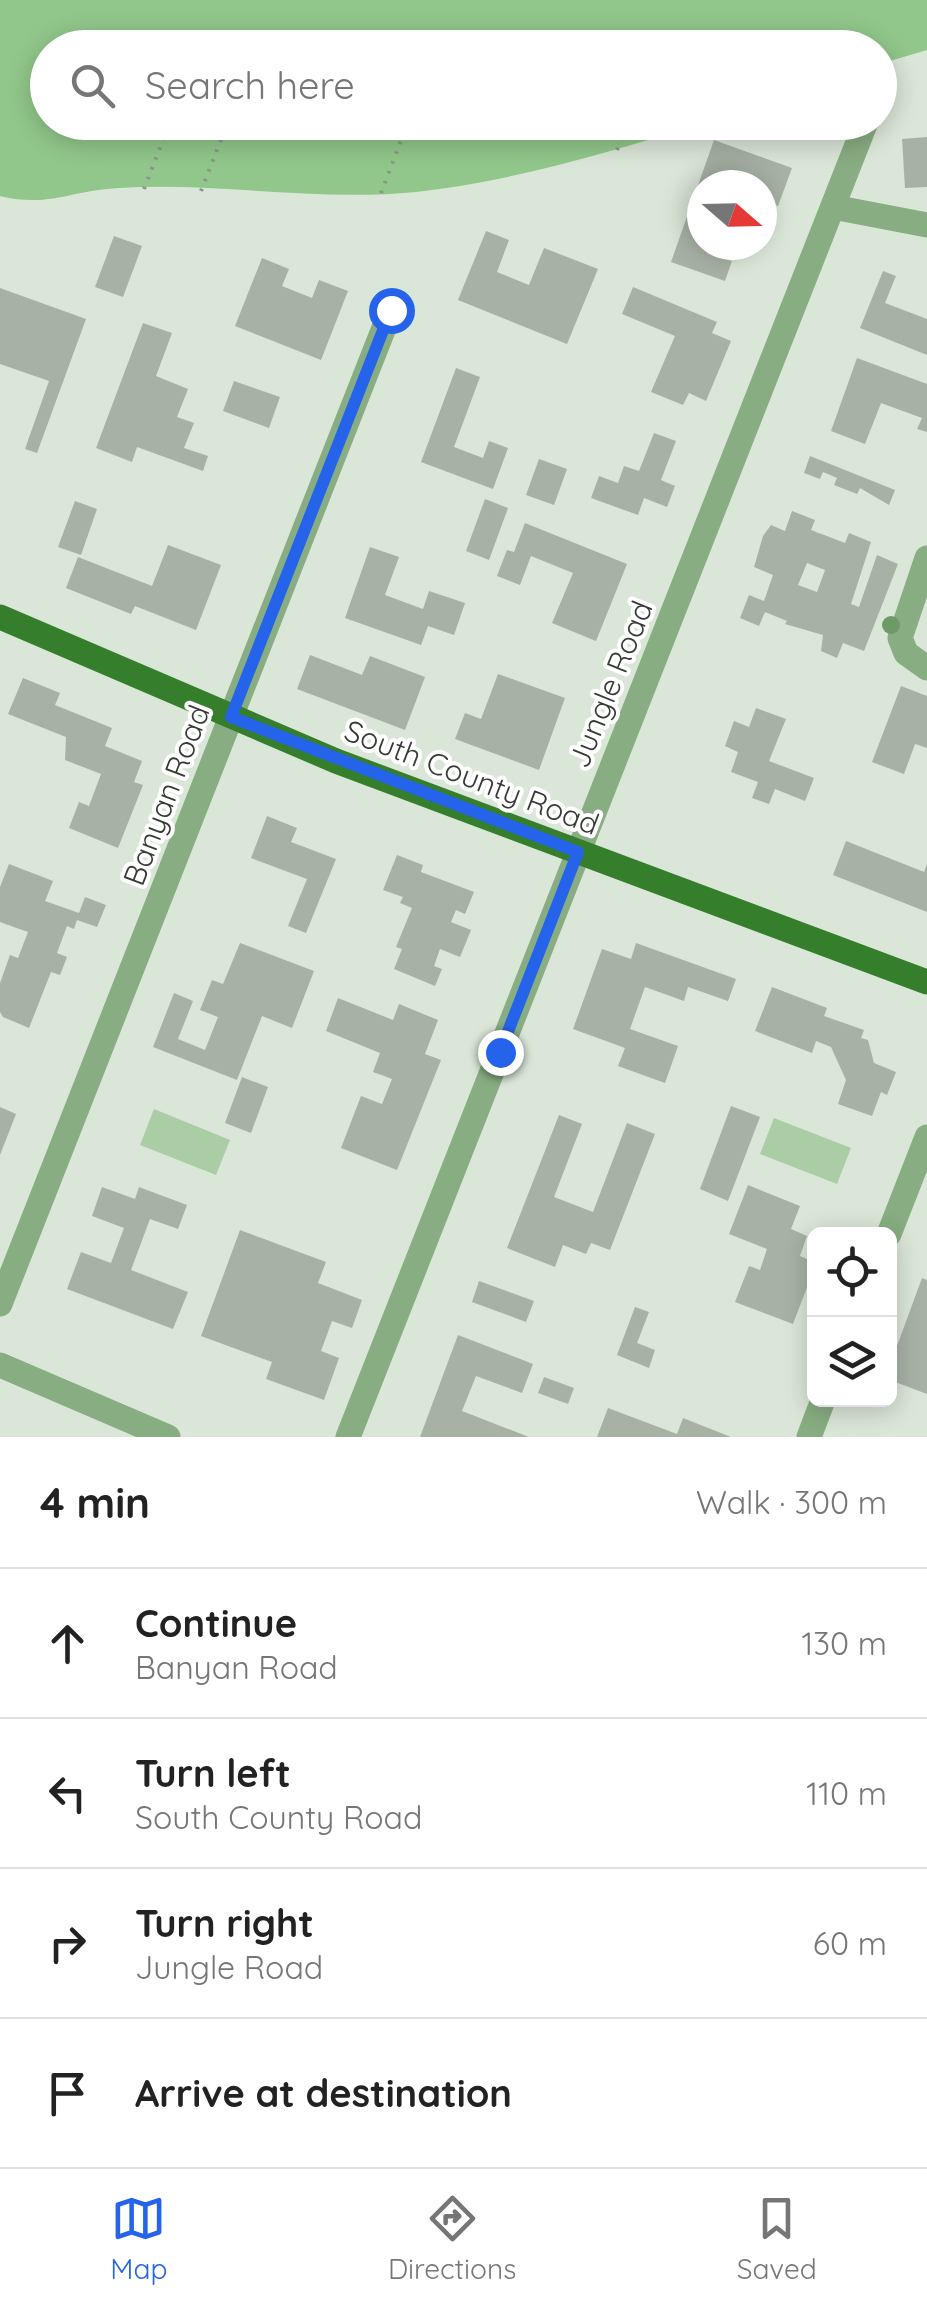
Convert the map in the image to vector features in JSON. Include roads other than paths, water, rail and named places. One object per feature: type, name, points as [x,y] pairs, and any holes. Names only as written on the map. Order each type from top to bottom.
[{"type":"main road","name":"South County Road","points":[[0,618],[231,717],[927,982]]},
{"type":"street","name":"Jungle Road","points":[[348,1437],[859,140]]},
{"type":"street","points":[[833,208],[927,225]]},
{"type":"street","name":"Banyan Road","points":[[0,1304],[391,310]]},
{"type":"street","points":[[927,558],[900,638],[906,653],[927,668]]},
{"type":"street","points":[[891,1227],[927,1137]]},
{"type":"street","points":[[0,1365],[168,1437]]},
{"type":"street","points":[[809,1437],[821,1407]]}]
